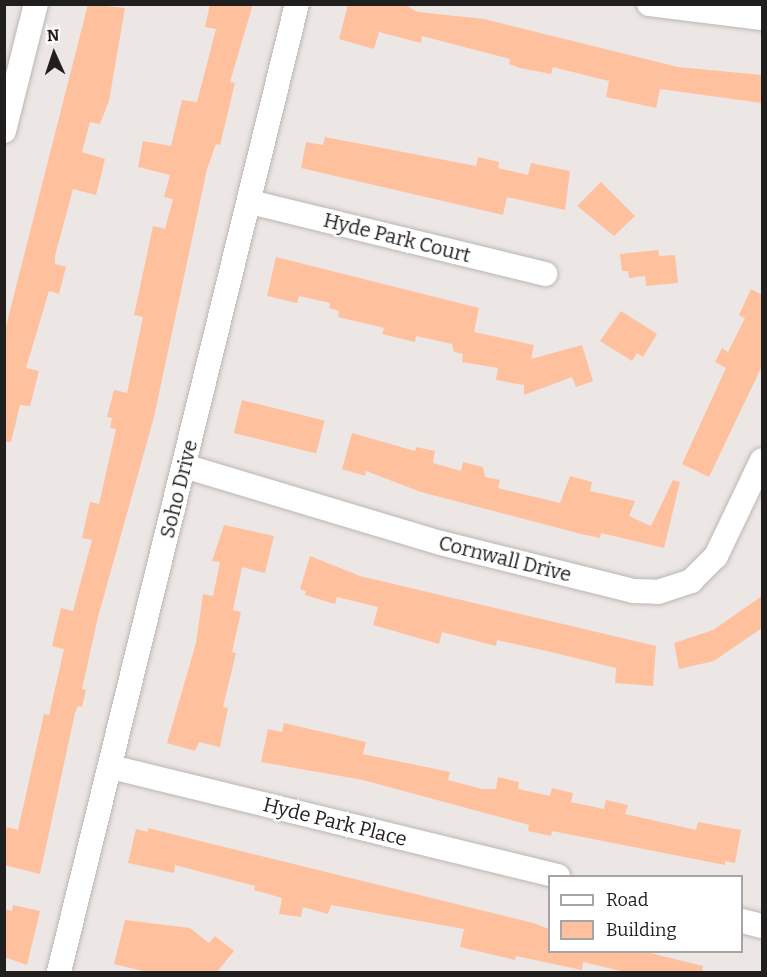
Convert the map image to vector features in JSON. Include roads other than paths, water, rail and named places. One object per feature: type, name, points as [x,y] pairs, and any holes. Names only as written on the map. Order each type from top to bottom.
[{"type":"street","points":[[4,130],[8,105],[36,4]]},
{"type":"street","name":"Soho Drive","points":[[59,972],[297,4]]},
{"type":"street","points":[[657,5],[762,18]]},
{"type":"street","name":"Hyde Park Court","points":[[250,202],[544,274]]},
{"type":"street","name":"Cornwall Drive","points":[[184,466],[441,543],[634,591],[658,592],[691,581],[716,556],[762,460]]},
{"type":"street","name":"Hyde Park Place","points":[[111,767],[554,875]]},
{"type":"street","points":[[743,921],[762,926]]}]
